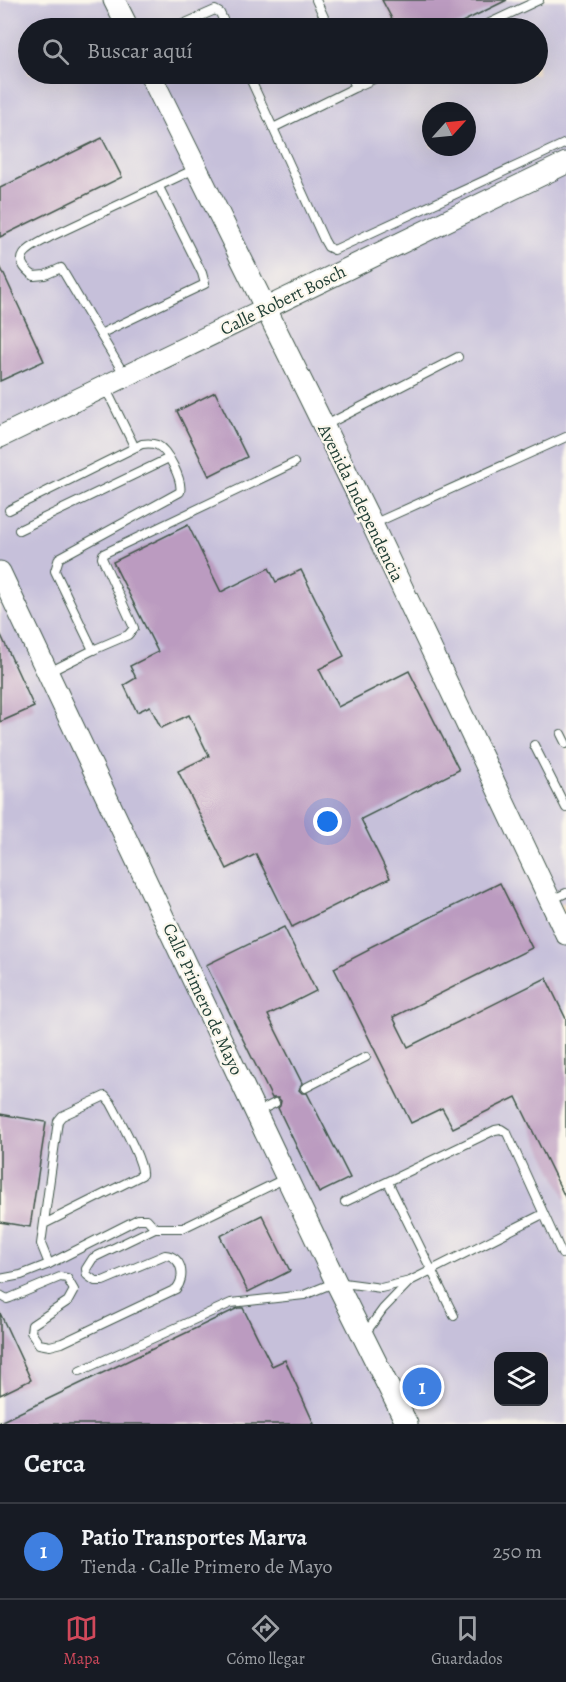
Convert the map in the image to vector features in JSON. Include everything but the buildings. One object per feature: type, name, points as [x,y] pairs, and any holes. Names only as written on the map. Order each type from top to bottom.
[{"type":"main road","points":[[114,0],[123,18]]},
{"type":"main road","name":"Avenida Independencia","points":[[155,84],[558,897],[566,934]]},
{"type":"main road","name":"Calle Robert Bosch","points":[[0,437],[566,163]]},
{"type":"main road","name":"Calle Primero de Mayo","points":[[0,572],[266,1108],[287,1178],[407,1424]]},
{"type":"lane","points":[[316,0],[324,18]]},
{"type":"lane","points":[[500,18],[538,0]]},
{"type":"lane","points":[[197,18],[215,10],[222,18]]},
{"type":"lane","points":[[253,84],[324,240],[328,247],[336,250],[566,143]]},
{"type":"lane","points":[[273,128],[363,84]]},
{"type":"lane","points":[[125,376],[62,268],[45,275],[33,276],[23,262],[23,253],[26,249],[50,237],[197,168]]},
{"type":"lane","points":[[100,334],[205,284],[202,273],[159,187]]},
{"type":"lane","points":[[323,426],[458,357]]},
{"type":"lane","points":[[104,386],[134,446]]},
{"type":"lane","points":[[372,524],[566,437]]},
{"type":"lane","points":[[9,510],[134,446],[151,443],[163,449],[169,458],[181,484],[180,492],[64,554],[55,566],[56,574],[93,650]]},
{"type":"lane","points":[[19,530],[169,458]]},
{"type":"lane","points":[[48,672],[128,635],[134,628],[102,558],[103,554],[294,463]]},
{"type":"lane","points":[[561,734],[566,744]]},
{"type":"lane","points":[[534,745],[562,792],[566,808]]},
{"type":"lane","points":[[305,1088],[366,1057]]},
{"type":"lane","points":[[44,1224],[142,1175],[143,1170],[134,1149],[111,1103],[105,1096],[59,1118],[44,1224],[42,1248],[49,1264]]},
{"type":"lane","points":[[345,1202],[501,1129],[507,1133],[562,1254]]},
{"type":"lane","points":[[0,1295],[7,1299],[60,1277],[67,1278],[73,1287],[73,1294],[58,1309],[34,1323],[31,1328],[39,1344],[50,1346],[62,1343],[176,1289],[180,1284],[182,1273],[178,1263],[169,1255],[103,1281],[95,1281],[87,1275],[86,1269],[93,1258],[155,1228],[183,1228],[287,1178]]},
{"type":"lane","points":[[388,1182],[454,1316]]},
{"type":"lane","points":[[80,1371],[231,1303],[304,1295],[336,1282],[381,1288],[410,1281],[543,1214]]},
{"type":"lane","points":[[0,1279],[21,1275],[49,1264],[138,1219],[147,1219],[155,1228]]},
{"type":"lane","points":[[364,1335],[410,1281]]},
{"type":"shaded area","points":[[0,0],[566,0],[566,902],[555,907],[566,929],[566,1424],[0,1424]]},
{"type":"place","name":"Patio Transportes Marva","points":[[422,1387]]}]
